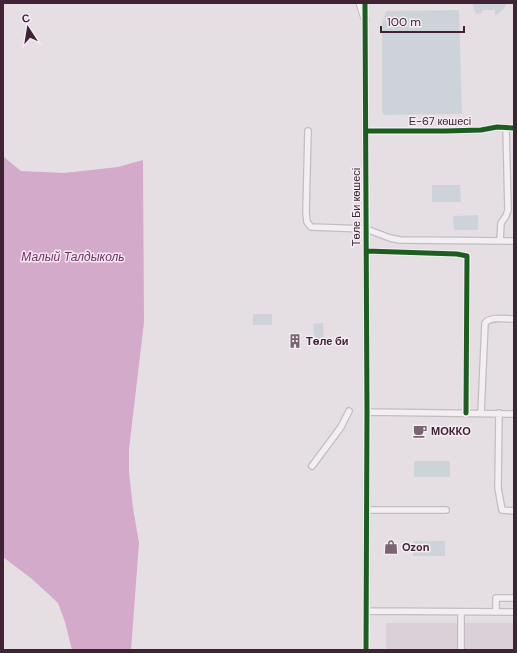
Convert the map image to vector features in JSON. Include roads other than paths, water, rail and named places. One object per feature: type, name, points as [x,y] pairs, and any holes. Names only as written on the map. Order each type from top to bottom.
[{"type":"main road","points":[[360,3],[365,19]]},
{"type":"street","name":"Төле Би көшесі","points":[[365,3],[367,412],[366,650]]},
{"type":"street","name":"Е-67 көшесі","points":[[366,131],[446,131],[481,130],[497,127],[514,128]]},
{"type":"street","points":[[500,241],[501,223],[508,210],[506,128]]},
{"type":"street","points":[[308,131],[306,213],[309,225],[311,227],[366,229],[400,240],[514,242]]},
{"type":"street","points":[[366,250],[457,254],[467,256],[466,413]]},
{"type":"street","points":[[481,413],[485,323],[488,320],[493,319],[514,319]]},
{"type":"street","points":[[312,466],[341,427],[349,411]]},
{"type":"street","points":[[367,412],[514,414]]},
{"type":"street","points":[[499,413],[498,488],[502,510],[514,511]]},
{"type":"street","points":[[367,510],[446,510]]},
{"type":"street","points":[[496,612],[496,598],[514,598]]},
{"type":"street","points":[[366,611],[514,612]]},
{"type":"street","points":[[461,612],[461,650]]},
{"type":"water","name":"Малый Талдыколь","points":[[3,155],[21,171],[64,173],[118,167],[143,160],[144,322],[129,449],[129,472],[139,543],[131,650],[72,650],[65,622],[58,603],[32,579],[3,557]]},
{"type":"place","name":"Төле би","points":[[295,341]]},
{"type":"place","name":"МОККО","points":[[420,431]]},
{"type":"place","name":"Ozon","points":[[391,547]]}]
